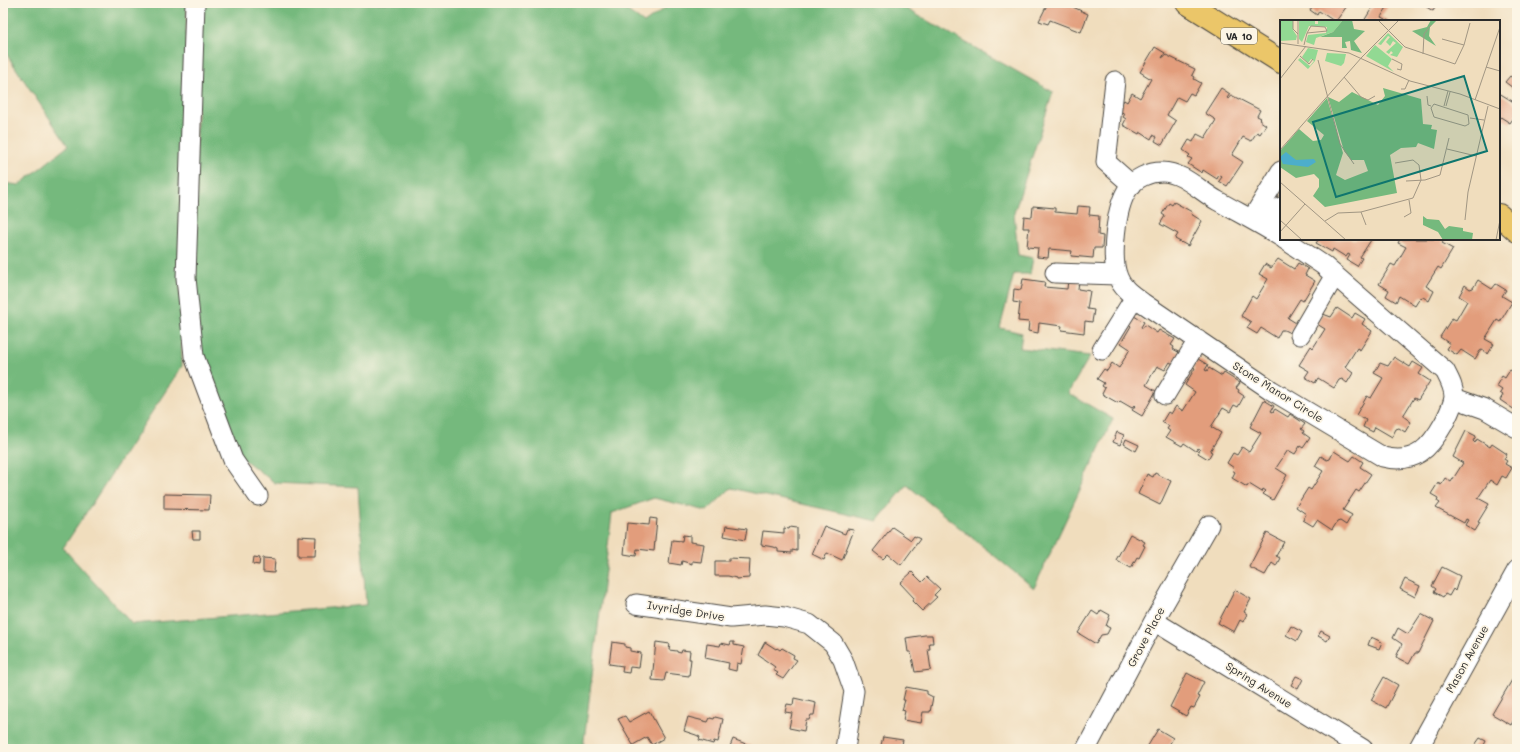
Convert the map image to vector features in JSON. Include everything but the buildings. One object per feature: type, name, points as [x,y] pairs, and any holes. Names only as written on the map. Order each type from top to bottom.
[{"type":"main road","name":"VA 10","points":[[1187,3],[1280,61]]},
{"type":"main road","points":[[1500,216],[1517,231]]},
{"type":"street","points":[[195,3],[186,278],[194,356],[233,460],[258,496]]},
{"type":"street","points":[[1115,80],[1106,162],[1132,185]]},
{"type":"street","name":"Stone Manor Circle","points":[[1267,228],[1217,201],[1177,176],[1165,172],[1149,173],[1137,180],[1123,198],[1114,251],[1114,267],[1125,289],[1135,297],[1271,390],[1383,457],[1390,459],[1405,459],[1425,450],[1438,434],[1449,413],[1454,398]]},
{"type":"street","points":[[1267,228],[1280,175]]},
{"type":"street","points":[[1267,228],[1280,208]]},
{"type":"street","points":[[1285,240],[1335,275],[1445,371],[1451,383],[1454,398],[1485,409],[1517,428]]},
{"type":"street","points":[[1055,273],[1117,275]]},
{"type":"street","points":[[1300,335],[1335,275]]},
{"type":"street","points":[[1102,350],[1135,297]]},
{"type":"street","points":[[1165,394],[1198,340]]},
{"type":"street","name":"Grove Place","points":[[1086,749],[1154,621],[1209,525]]},
{"type":"street","name":"Mason Avenue","points":[[1418,749],[1517,570]]},
{"type":"street","name":"Ivyridge Drive","points":[[636,604],[731,618],[765,615],[784,616],[809,624],[833,643],[843,660],[854,692],[845,749]]},
{"type":"street","name":"Spring Avenue","points":[[1154,621],[1363,749]]},
{"type":"green space","points":[[3,3],[187,3],[179,256],[182,366],[63,548],[132,624],[366,605],[358,487],[275,483],[242,458],[200,353],[193,245],[201,3],[617,3],[644,23],[672,3],[896,3],[1053,92],[1014,213],[1018,255],[1033,258],[1030,274],[1014,274],[1000,328],[1022,333],[1020,348],[1090,356],[1068,393],[1113,419],[1034,588],[907,485],[877,521],[731,488],[707,511],[654,498],[612,513],[583,749],[3,749],[3,183],[19,185],[68,146],[3,49]]}]
